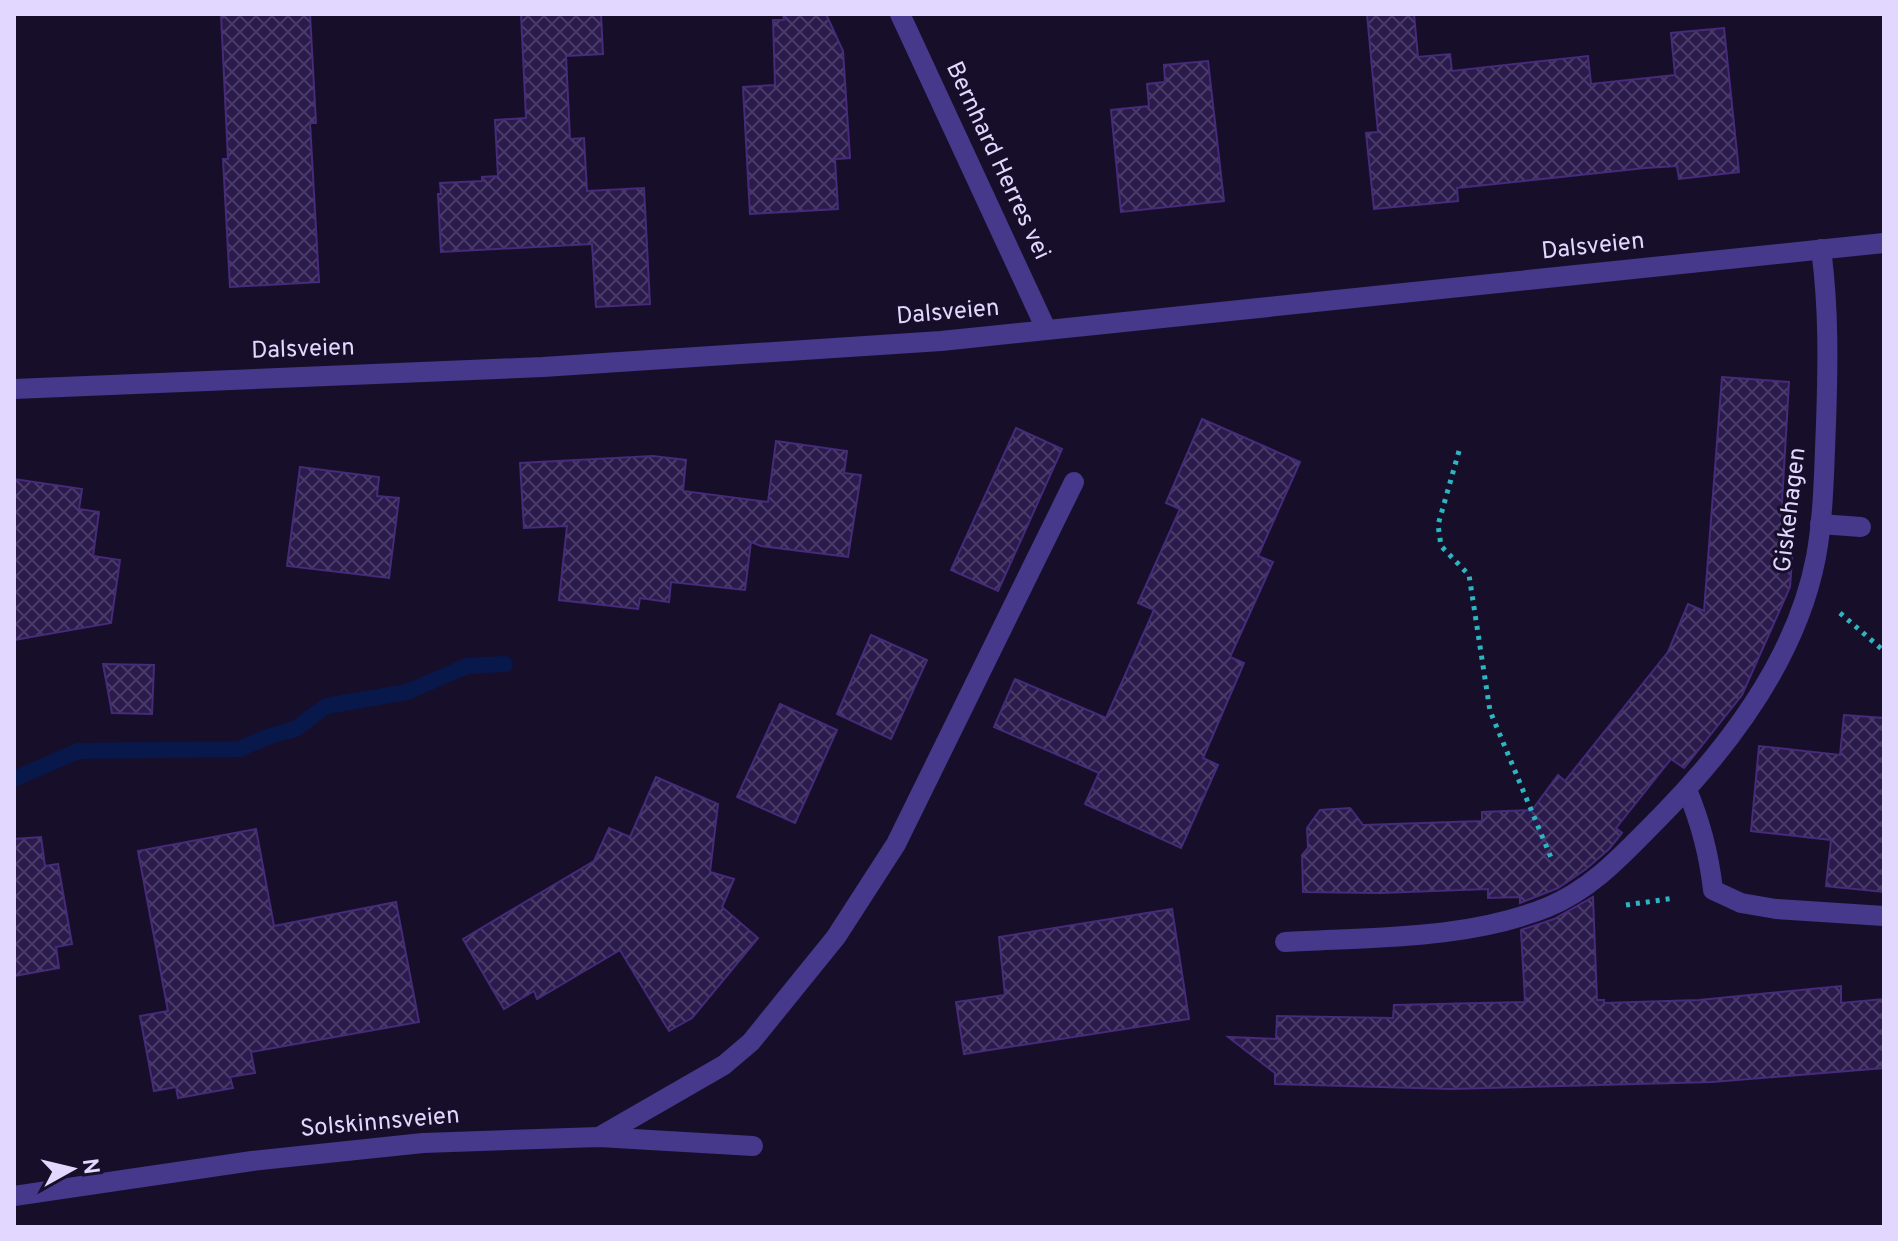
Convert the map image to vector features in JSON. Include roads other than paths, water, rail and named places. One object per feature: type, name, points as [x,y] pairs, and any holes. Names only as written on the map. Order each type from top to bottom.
[{"type":"street","name":"Bernhard Herres vei","points":[[900,14],[1046,329]]},
{"type":"street","name":"Dalsveien","points":[[14,389],[543,367],[941,341],[1884,243]]},
{"type":"street","name":"Giskehagen","points":[[1285,942],[1429,933],[1479,926],[1533,912],[1571,896],[1604,873],[1687,790],[1743,718],[1789,640],[1816,556],[1829,335],[1821,249]]},
{"type":"street","points":[[599,1137],[724,1065],[751,1042],[836,937],[896,844],[1074,482]]},
{"type":"street","points":[[1820,524],[1861,527]]},
{"type":"street","points":[[1687,790],[1703,833],[1713,890],[1741,903],[1776,909],[1884,916]]},
{"type":"street","name":"Solskinnsveien","points":[[14,1196],[252,1161],[423,1143],[599,1137],[753,1146]]},
{"type":"waterway","points":[[14,779],[78,751],[239,749],[295,729],[326,706],[407,692],[467,666],[505,664]]}]
